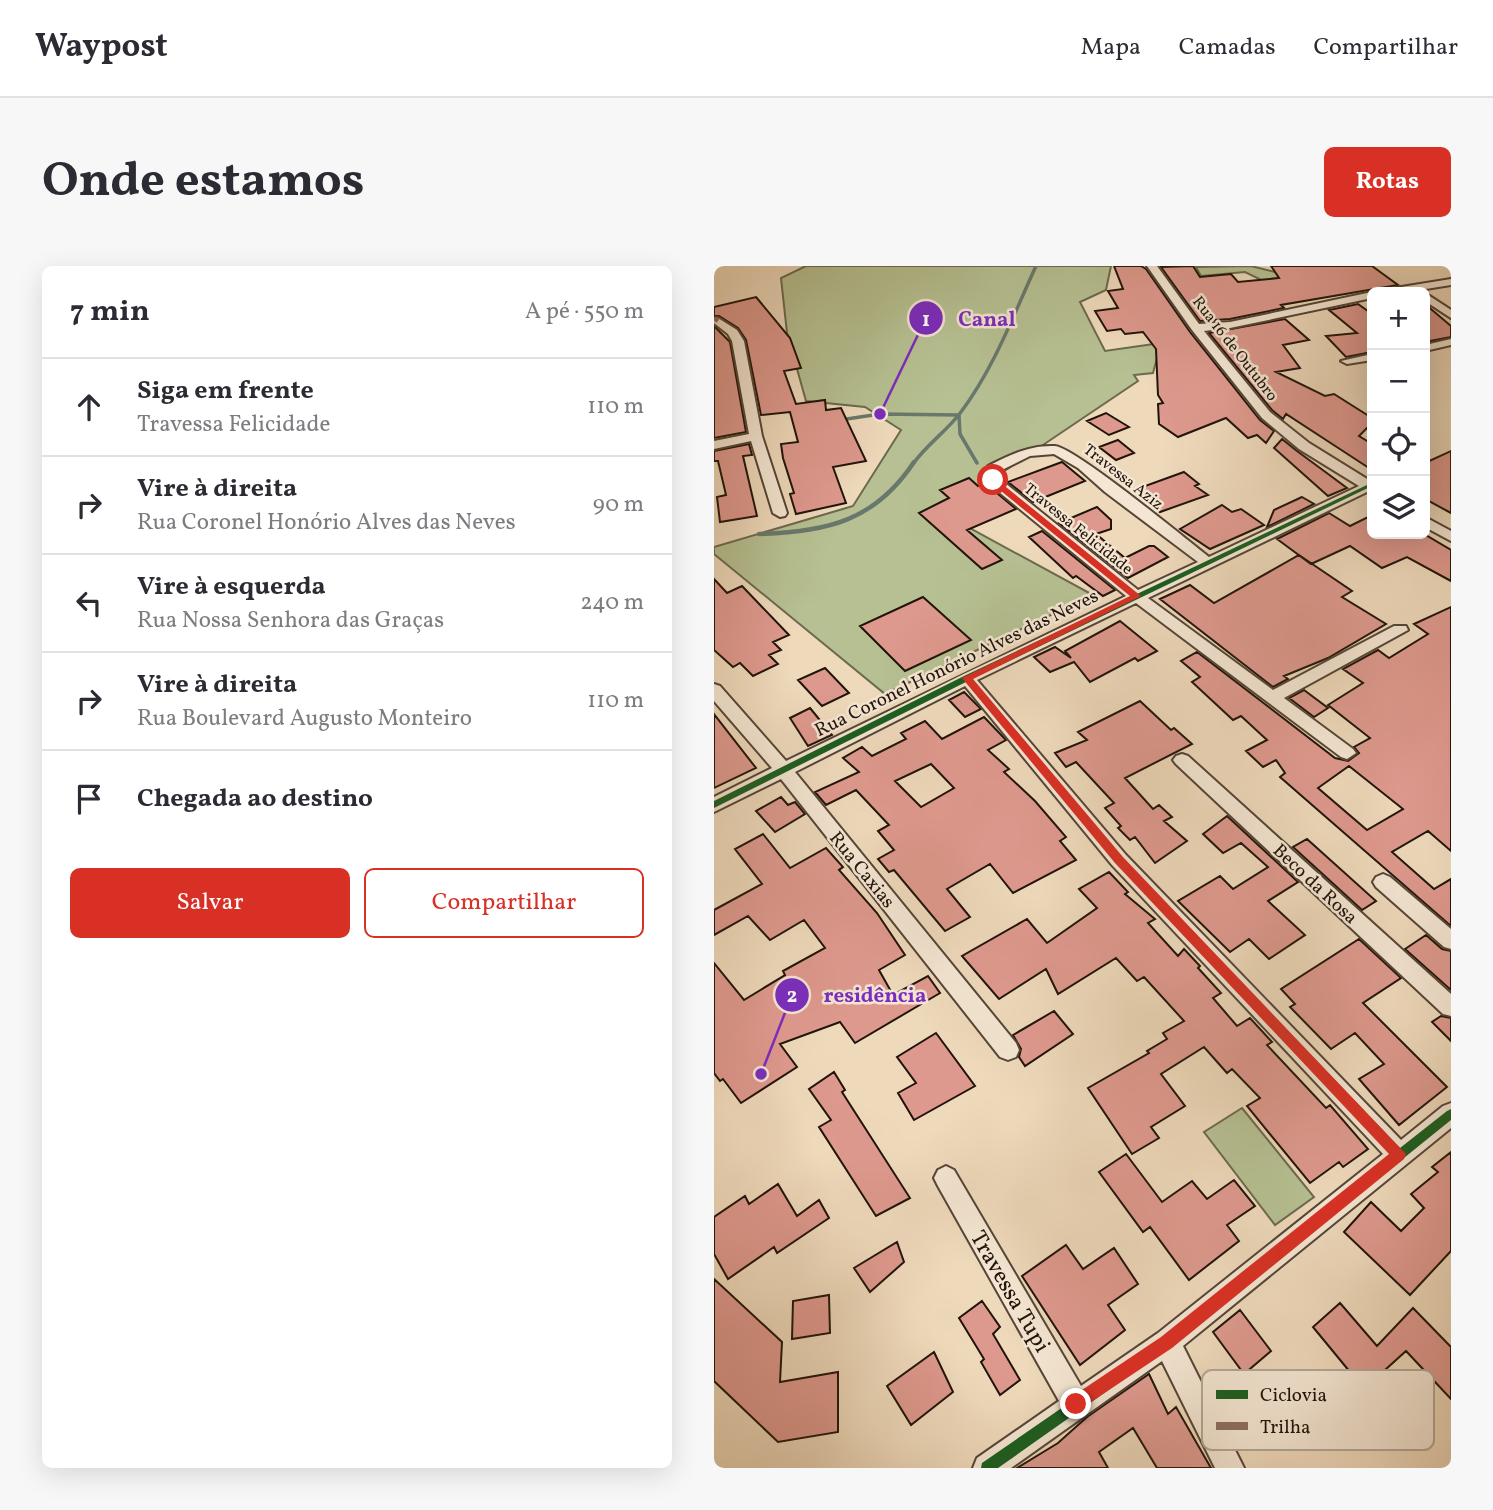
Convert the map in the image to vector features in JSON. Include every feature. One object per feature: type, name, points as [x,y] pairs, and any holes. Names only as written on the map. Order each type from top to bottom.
[{"type":"street","name":"Rua 16 de Outubro","points":[[1152,266],[1250,397],[1279,428],[1335,467],[1367,485]]},
{"type":"street","points":[[1430,287],[1451,282]]},
{"type":"street","points":[[1196,328],[1230,325],[1367,296]]},
{"type":"street","points":[[1430,300],[1451,315]]},
{"type":"street","points":[[718,321],[733,332],[738,341],[756,436],[780,513]]},
{"type":"street","points":[[1430,347],[1451,342]]},
{"type":"street","points":[[1348,361],[1367,358]]},
{"type":"street","points":[[714,445],[756,436]]},
{"type":"street","name":"Travessa Aziz","points":[[1000,487],[991,474],[993,469],[1002,463],[1027,452],[1056,450],[1083,465],[1110,489],[1207,562]]},
{"type":"street","name":"Travessa Felicidade","points":[[1000,487],[1136,596],[1346,753]]},
{"type":"street","name":"Rua Coronel Honório Alves das Neves","points":[[714,805],[1136,596],[1367,489]]},
{"type":"street","points":[[1430,524],[1451,537]]},
{"type":"street","points":[[1272,697],[1400,630]]},
{"type":"street","points":[[967,678],[1119,860],[1399,1154]]},
{"type":"street","name":"Rua Caxias","points":[[714,690],[784,770],[1008,1050]]},
{"type":"street","name":"Beco da Rosa","points":[[1182,760],[1451,1007]]},
{"type":"street","points":[[1383,882],[1451,942]]},
{"type":"street","points":[[988,1468],[1167,1342],[1451,1114]]},
{"type":"street","name":"Travessa Tupi","points":[[946,1178],[1076,1404]]},
{"type":"street","points":[[1167,1342],[1202,1412]]},
{"type":"street","points":[[1221,1450],[1230,1468]]},
{"type":"green space","points":[[806,266],[1111,266],[1106,290],[1080,302],[1105,351],[1161,343],[1153,373],[1134,375],[1138,381],[942,513],[1093,595],[885,694],[714,554],[714,547],[853,506],[901,430],[865,407],[806,401],[787,333],[781,278]]},
{"type":"green space","points":[[1251,266],[1275,272],[1311,269],[1280,289],[1245,272],[1201,276],[1196,267]]},
{"type":"green space","points":[[1242,1108],[1314,1197],[1275,1225],[1204,1132]]},
{"type":"building","points":[[1114,266],[1141,266],[1146,269],[1190,332],[1260,420],[1274,431],[1266,443],[1257,435],[1248,438],[1226,418],[1178,437],[1159,424],[1158,404],[1163,403],[1158,395],[1156,349],[1143,332],[1125,334],[1121,329],[1107,331],[1095,311],[1118,308],[1108,291],[1123,289]]},
{"type":"building","points":[[1193,266],[1200,277],[1231,274],[1238,282],[1279,278],[1271,266],[1372,266],[1398,285],[1367,287],[1367,290],[1281,305],[1284,308],[1230,319],[1200,321],[1161,267]]},
{"type":"building","points":[[756,297],[790,338],[801,368],[784,371],[796,404],[825,400],[826,410],[841,408],[866,461],[833,467],[846,503],[796,514],[790,494],[794,493],[781,444],[798,442],[790,412],[761,415],[746,340],[738,328],[719,316],[714,316],[714,307]]},
{"type":"building","points":[[1358,304],[1367,310],[1367,353],[1346,357],[1326,336],[1357,333],[1329,310]]},
{"type":"building","points":[[1430,308],[1451,326],[1451,337],[1430,341]]},
{"type":"building","points":[[1285,319],[1309,340],[1283,345],[1300,368],[1276,372],[1325,396],[1334,394],[1367,415],[1367,428],[1359,436],[1367,441],[1367,467],[1286,414],[1283,419],[1272,410],[1209,333]]},
{"type":"building","points":[[714,326],[730,342],[746,432],[714,438]]},
{"type":"building","points":[[1106,413],[1129,427],[1109,435],[1087,421]]},
{"type":"building","points":[[1282,439],[1347,488],[1328,496],[1274,448]]},
{"type":"building","points":[[1118,440],[1134,453],[1116,460],[1099,447]]},
{"type":"building","points":[[749,444],[752,455],[743,456],[757,516],[720,522],[717,497],[726,495],[718,461],[714,461],[714,451]]},
{"type":"building","points":[[1451,451],[1451,513],[1430,502],[1430,461]]},
{"type":"building","points":[[1062,462],[1085,481],[1033,502],[1008,482]]},
{"type":"building","points":[[1184,472],[1199,484],[1195,486],[1208,495],[1160,512],[1134,490]]},
{"type":"building","points":[[969,478],[978,486],[985,483],[1016,509],[967,530],[1002,560],[982,569],[919,513],[949,498],[940,490]]},
{"type":"building","points":[[1302,497],[1314,504],[1267,527],[1274,510]]},
{"type":"building","points":[[1222,505],[1232,512],[1241,509],[1264,525],[1210,549],[1180,529]]},
{"type":"building","points":[[1097,507],[1111,520],[1111,529],[1096,534],[1125,558],[1149,546],[1154,546],[1168,557],[1128,578],[1059,523]]},
{"type":"building","points":[[1329,513],[1350,526],[1367,518],[1367,539],[1430,538],[1451,550],[1451,581],[1407,557],[1382,568],[1350,546],[1311,564],[1277,539]]},
{"type":"building","points":[[1042,531],[1115,590],[1103,596],[1076,576],[1073,578],[1029,537]]},
{"type":"building","points":[[1299,555],[1352,591],[1342,597],[1386,624],[1328,658],[1284,676],[1288,679],[1273,687],[1160,599],[1190,585],[1214,603]]},
{"type":"building","points":[[714,579],[727,593],[742,586],[789,635],[773,642],[781,650],[769,655],[778,664],[753,676],[740,663],[733,667],[714,650]]},
{"type":"building","points":[[923,597],[971,640],[905,671],[860,626]]},
{"type":"building","points":[[1451,607],[1451,851],[1428,831],[1392,852],[1434,889],[1451,879],[1451,926],[1280,777],[1285,773],[1276,760],[1263,767],[1246,751],[1267,740],[1241,716],[1233,720],[1192,682],[1200,677],[1181,661],[1197,652],[1335,758],[1348,761],[1359,753],[1354,747],[1370,738],[1328,705],[1363,683],[1343,669],[1378,650],[1389,658],[1428,634],[1414,624]],"holes":[[[1349,766],[1403,809],[1367,830],[1318,788]]]},
{"type":"building","points":[[1120,621],[1157,651],[1138,661],[1135,658],[1090,682],[1074,662],[1050,672],[1034,657],[1055,647],[1071,658],[1065,651]]},
{"type":"building","points":[[825,668],[849,693],[822,706],[798,680]]},
{"type":"building","points":[[1304,690],[1328,708],[1314,717],[1289,698]]},
{"type":"building","points":[[964,692],[981,709],[965,717],[949,700]]},
{"type":"building","points":[[1140,701],[1171,730],[1174,728],[1192,744],[1125,778],[1153,809],[1159,805],[1172,817],[1164,821],[1187,841],[1155,863],[1135,837],[1130,840],[1118,828],[1121,826],[1105,808],[1114,803],[1076,762],[1066,767],[1055,753],[1087,740],[1078,732]]},
{"type":"building","points":[[810,708],[832,735],[808,746],[790,718]]},
{"type":"building","points":[[714,714],[756,768],[714,788]]},
{"type":"building","points":[[984,717],[1006,740],[988,750],[1009,769],[1004,772],[1035,801],[1066,837],[1060,841],[1076,860],[1013,893],[990,864],[947,889],[970,917],[945,931],[894,870],[889,872],[878,859],[894,850],[878,831],[889,825],[856,790],[826,805],[815,792],[859,772],[843,758],[862,747],[872,756],[906,739],[901,733],[925,721],[942,739]],"holes":[[[931,764],[954,788],[921,807],[895,781]]]},
{"type":"building","points":[[781,797],[788,805],[795,802],[805,814],[775,832],[756,811]]},
{"type":"building","points":[[1227,816],[1298,882],[1268,901],[1305,935],[1269,959],[1249,939],[1230,952],[1178,901],[1220,876],[1233,889],[1268,867],[1241,843],[1223,853],[1203,834]]},
{"type":"building","points":[[763,834],[790,868],[826,848],[843,867],[839,870],[877,913],[905,955],[879,970],[893,995],[928,976],[940,993],[855,1043],[840,1022],[780,1044],[797,1067],[741,1103],[723,1079],[720,1081],[714,1073],[714,963],[744,1000],[785,975],[783,971],[825,948],[804,920],[770,940],[748,916],[714,935],[714,910],[762,884],[735,849]]},
{"type":"building","points":[[1307,839],[1376,901],[1362,910],[1293,847]]},
{"type":"building","points":[[1109,872],[1128,892],[1125,894],[1155,919],[1148,923],[1178,956],[1184,949],[1200,966],[1198,968],[1221,993],[1213,998],[1237,1026],[1250,1018],[1272,1042],[1267,1045],[1326,1108],[1330,1105],[1368,1149],[1343,1167],[1339,1162],[1310,1183],[1247,1106],[1260,1098],[1232,1069],[1227,1073],[1204,1047],[1161,1074],[1185,1106],[1151,1127],[1159,1138],[1132,1154],[1088,1088],[1149,1053],[1147,1051],[1167,1039],[1163,1033],[1184,1021],[1144,977],[1137,981],[1116,958],[1058,994],[1046,969],[999,999],[962,956],[1027,919],[1047,943],[1097,908],[1079,889]]},
{"type":"building","points":[[1426,935],[1442,949],[1451,951],[1451,990],[1405,949]]},
{"type":"building","points":[[1359,939],[1401,978],[1363,1003],[1447,1087],[1399,1125],[1359,1079],[1384,1064],[1355,1033],[1331,1049],[1290,1007],[1295,1004],[1281,989]]},
{"type":"building","points":[[1054,1011],[1073,1034],[1025,1066],[1019,1057],[1021,1049],[1013,1035]]},
{"type":"building","points":[[1441,1016],[1451,1018],[1451,1041],[1432,1022]]},
{"type":"building","points":[[936,1033],[975,1086],[914,1120],[898,1093],[916,1083],[897,1057]]},
{"type":"building","points":[[834,1072],[845,1090],[842,1092],[910,1198],[876,1216],[819,1127],[831,1120],[809,1089]]},
{"type":"building","points":[[1451,1152],[1451,1251],[1410,1295],[1344,1232],[1371,1202],[1401,1231],[1424,1208],[1411,1194],[1438,1172],[1432,1167]]},
{"type":"building","points":[[1126,1154],[1162,1202],[1192,1181],[1207,1199],[1234,1180],[1255,1206],[1227,1225],[1239,1241],[1189,1280],[1150,1227],[1143,1232],[1099,1172]]},
{"type":"building","points":[[778,1184],[797,1216],[819,1200],[829,1218],[777,1253],[774,1247],[728,1279],[714,1254],[714,1217],[745,1196],[749,1204]]},
{"type":"building","points":[[897,1242],[904,1262],[870,1292],[854,1268]]},
{"type":"building","points":[[1066,1245],[1083,1269],[1114,1248],[1138,1284],[1108,1305],[1125,1330],[1080,1365],[1022,1276]]},
{"type":"building","points":[[714,1279],[782,1342],[780,1382],[838,1372],[838,1432],[778,1442],[714,1381]]},
{"type":"building","points":[[829,1295],[830,1333],[792,1339],[793,1301]]},
{"type":"building","points":[[982,1301],[1000,1327],[993,1334],[1020,1380],[1000,1395],[981,1362],[984,1359],[959,1318]]},
{"type":"building","points":[[1340,1303],[1377,1346],[1413,1308],[1451,1347],[1451,1399],[1434,1381],[1434,1370],[1424,1370],[1406,1351],[1385,1370],[1348,1370],[1313,1327]]},
{"type":"building","points":[[1240,1310],[1271,1351],[1249,1370],[1241,1370],[1213,1332]]},
{"type":"building","points":[[934,1352],[953,1392],[911,1425],[887,1386]]},
{"type":"building","points":[[1149,1374],[1168,1414],[1176,1407],[1211,1468],[1157,1468],[1133,1428],[1099,1452],[1108,1468],[1017,1468],[1058,1443],[1087,1417]]},
{"type":"waterway","points":[[958,415],[983,378],[1036,266]]},
{"type":"waterway","points":[[840,420],[880,414],[958,415]]},
{"type":"waterway","points":[[913,464],[958,415]]},
{"type":"waterway","points":[[958,415],[960,434],[977,463]]},
{"type":"waterway","points":[[759,534],[806,530],[847,519],[883,498],[914,462]]},
{"type":"marked path","points":[[714,318],[718,321]]},
{"type":"cycle path","points":[[714,805],[967,678],[1367,487]]},
{"type":"cycle path","points":[[967,678],[1119,860],[1399,1154]]},
{"type":"cycle path","points":[[987,1468],[1167,1342],[1451,1114]]},
{"type":"place","name":"Canal","points":[[880,414]]},
{"type":"place","name":"residência","points":[[761,1074]]},
{"type":"route","points":[[993,480],[1136,596],[967,678],[1119,860],[1399,1154],[1167,1342],[1076,1404]]}]
